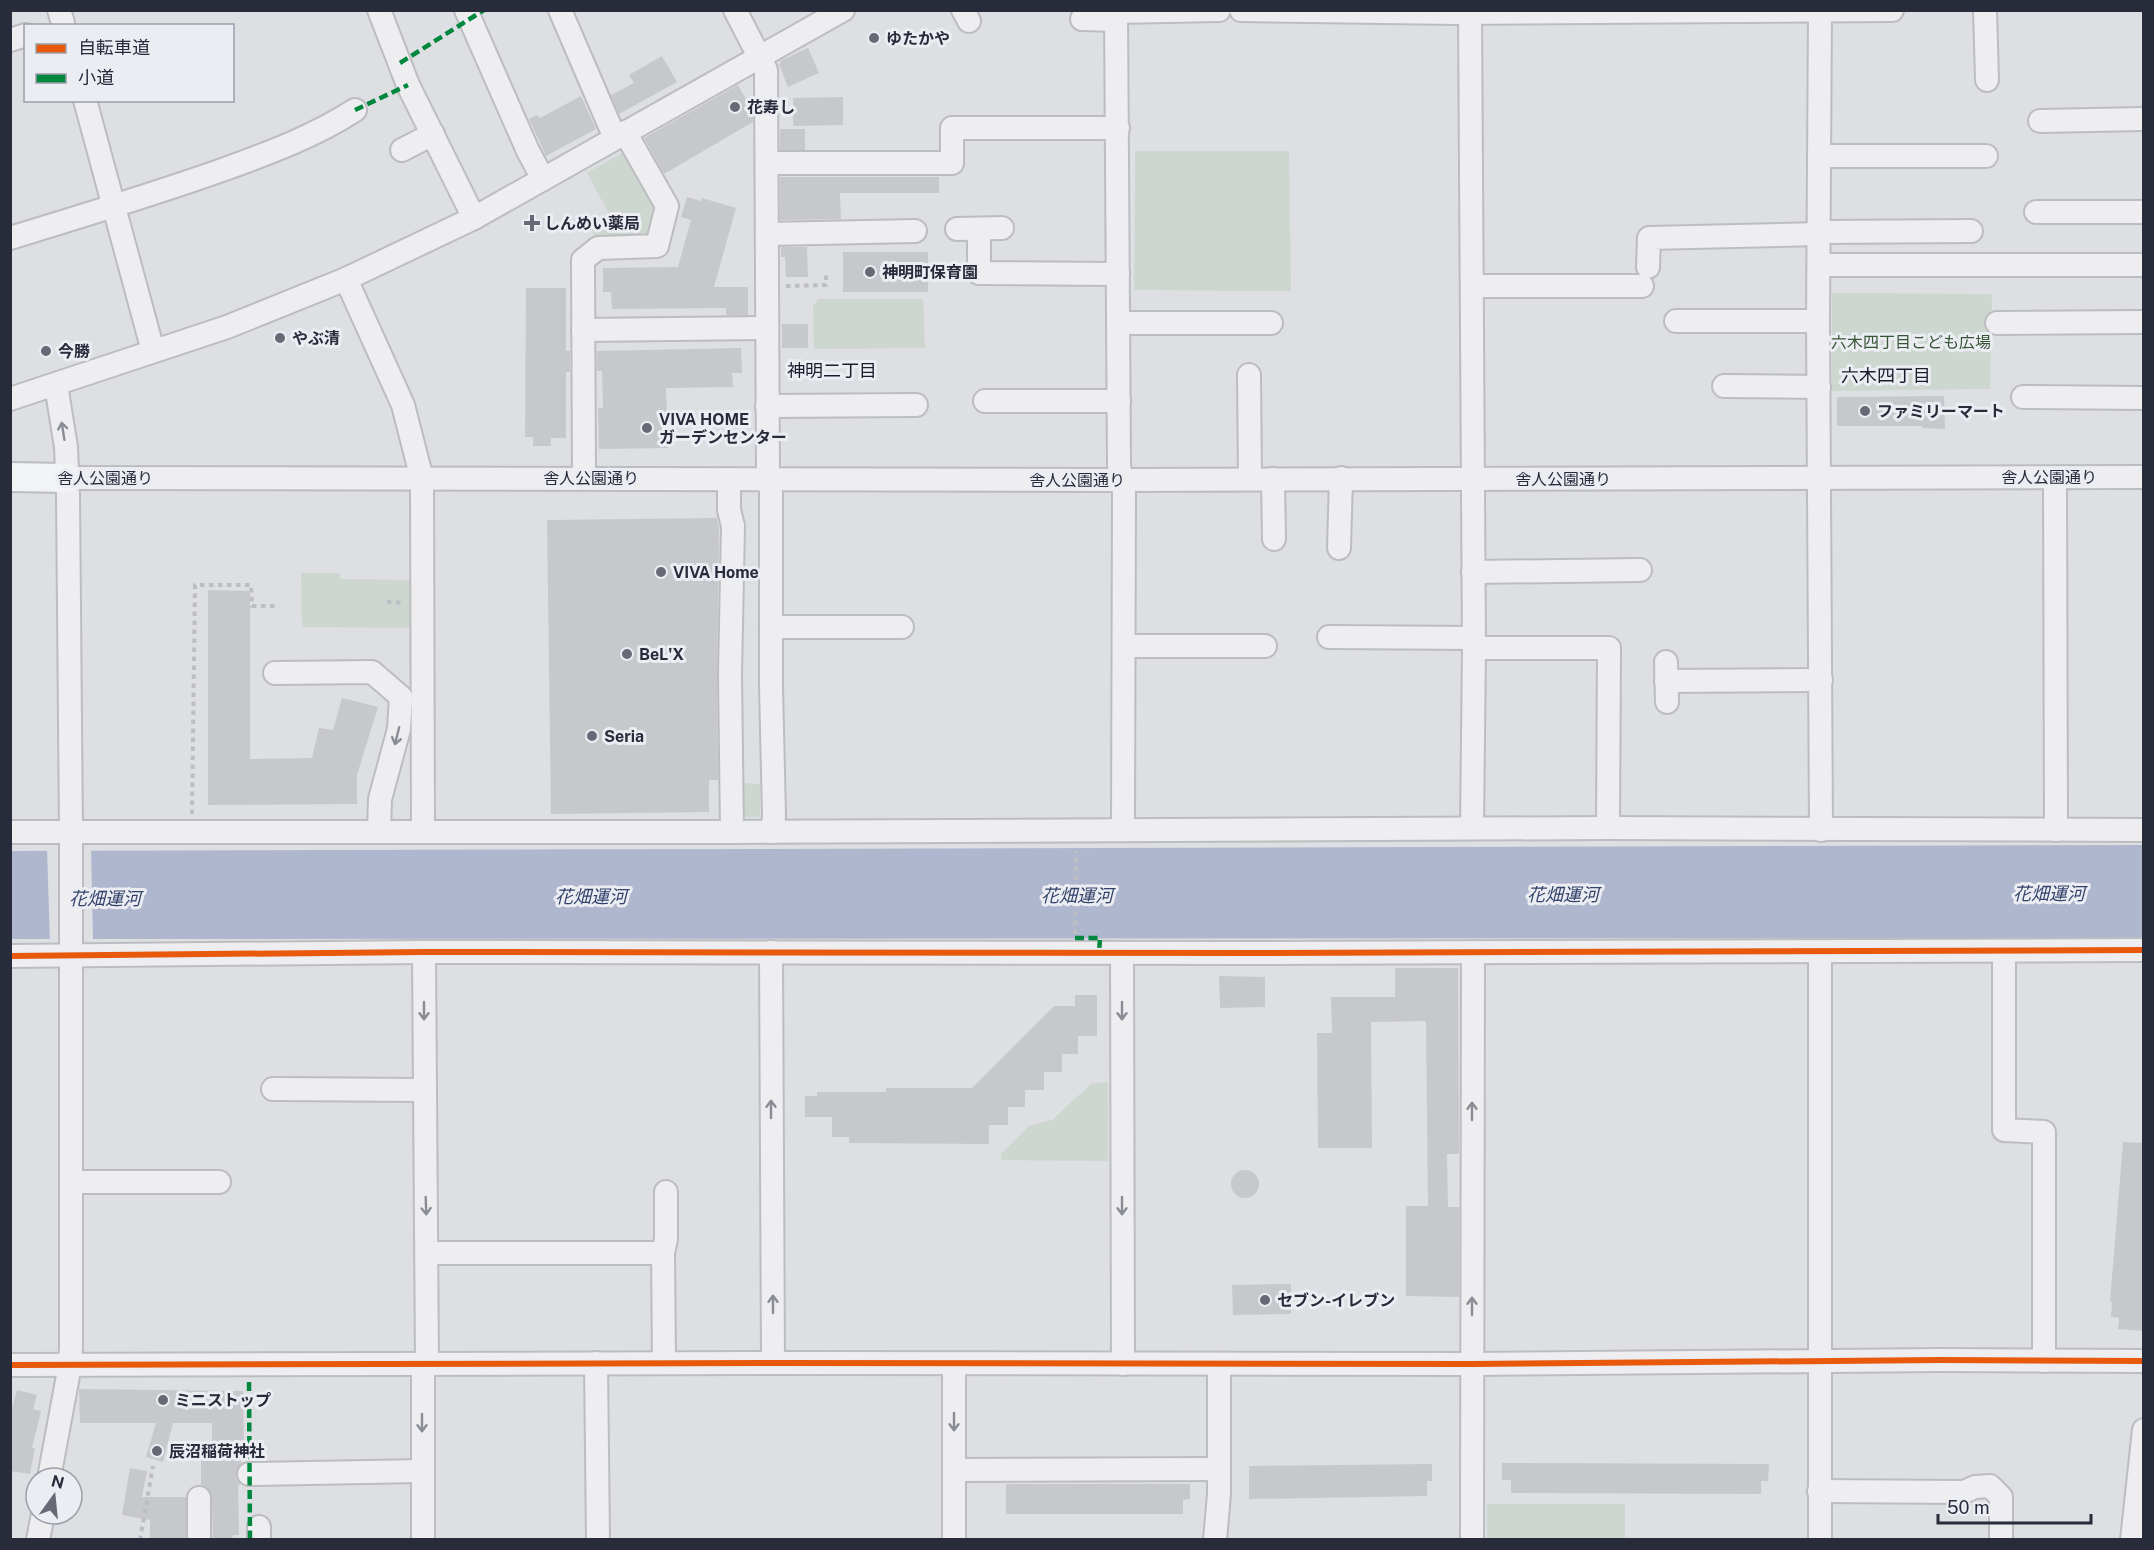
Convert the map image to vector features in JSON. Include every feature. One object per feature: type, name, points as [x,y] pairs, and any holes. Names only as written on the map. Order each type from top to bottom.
[{"type":"main road","name":"舎人公園通り","points":[[10,477],[68,478]]},
{"type":"street","points":[[379,10],[400,63],[474,218]]},
{"type":"street","points":[[466,10],[528,151],[543,179]]},
{"type":"street","points":[[560,10],[620,135],[667,206],[657,246],[598,248],[583,260],[584,478]]},
{"type":"street","points":[[735,10],[766,70],[767,406],[768,479],[771,491],[774,816],[772,832]]},
{"type":"street","points":[[10,399],[227,327],[346,279],[474,218],[843,10]]},
{"type":"street","points":[[1082,19],[1116,14],[1219,10]]},
{"type":"street","points":[[1241,10],[1470,12],[1892,10]]},
{"type":"street","points":[[1985,10],[1987,80]]},
{"type":"street","points":[[1820,11],[1813,98],[1819,156],[1820,233],[1818,321],[1821,830]]},
{"type":"street","points":[[1470,12],[1474,643],[1472,828]]},
{"type":"street","points":[[1116,14],[1119,465],[1124,492],[1124,830]]},
{"type":"street","points":[[86,102],[153,351]]},
{"type":"street","points":[[10,237],[195,180],[284,147],[355,110]]},
{"type":"street","points":[[2040,121],[2144,119]]},
{"type":"street","points":[[767,163],[952,163],[952,128],[1118,128]]},
{"type":"street","points":[[402,150],[433,134]]},
{"type":"street","points":[[1819,156],[1986,156]]},
{"type":"street","points":[[2036,212],[2144,212]]},
{"type":"street","points":[[1472,286],[1645,276],[1649,238],[1820,233],[1957,224]]},
{"type":"street","points":[[1002,228],[968,229],[978,273],[1118,274]]},
{"type":"street","points":[[767,234],[915,231]]},
{"type":"street","points":[[1820,266],[2144,265]]},
{"type":"street","points":[[346,279],[403,405],[422,478],[423,831]]},
{"type":"street","points":[[1676,321],[1818,321]]},
{"type":"street","points":[[1997,323],[2144,322]]},
{"type":"street","points":[[1118,323],[1271,323]]},
{"type":"street","points":[[583,330],[768,328]]},
{"type":"street","points":[[1249,375],[1250,479]]},
{"type":"street","points":[[52,1466],[70,1365],[71,1182],[68,478],[66,447],[56,385]]},
{"type":"street","points":[[1724,386],[1819,387]]},
{"type":"street","points":[[2023,397],[2144,398]]},
{"type":"street","points":[[985,401],[1119,400]]},
{"type":"street","points":[[767,406],[916,405]]},
{"type":"street","name":"舎人公園通り","points":[[68,478],[1121,480],[2144,477]]},
{"type":"street","points":[[1273,478],[1274,539]]},
{"type":"street","points":[[1339,548],[1341,478]]},
{"type":"street","points":[[2055,478],[2056,830]]},
{"type":"street","points":[[729,479],[729,510],[734,526],[730,685],[732,832]]},
{"type":"street","points":[[1473,572],[1640,570]]},
{"type":"street","points":[[772,627],[902,627]]},
{"type":"street","points":[[1329,637],[1609,648],[1608,828]]},
{"type":"street","points":[[1124,646],[1265,646]]},
{"type":"street","points":[[275,673],[372,672],[401,697],[399,729],[380,799],[379,831]]},
{"type":"street","points":[[387,685],[393,678],[422,677]]},
{"type":"street","points":[[1666,682],[1821,680]]},
{"type":"street","points":[[10,832],[71,837],[379,831],[772,832],[1472,828],[2144,830]]},
{"type":"street","points":[[10,956],[71,951],[1122,953],[2144,950]]},
{"type":"street","points":[[2004,951],[2004,1130],[2044,1132],[2044,1361]]},
{"type":"street","points":[[423,1539],[422,1471],[427,1253],[424,952]]},
{"type":"street","points":[[771,952],[773,1363]]},
{"type":"street","points":[[1472,1539],[1473,952]]},
{"type":"street","points":[[1820,952],[1820,1539]]},
{"type":"street","points":[[1122,953],[1123,1364]]},
{"type":"street","points":[[273,1089],[424,1090]]},
{"type":"street","points":[[71,1182],[219,1182]]},
{"type":"street","points":[[664,1363],[663,1253],[666,1239],[666,1192]]},
{"type":"street","points":[[427,1253],[663,1253]]},
{"type":"street","points":[[10,1365],[2144,1361]]},
{"type":"street","points":[[596,1363],[598,1539]]},
{"type":"street","points":[[954,1364],[954,1539]]},
{"type":"street","points":[[1215,1539],[1219,1469],[1219,1364]]},
{"type":"street","points":[[2132,1539],[2144,1430]]},
{"type":"street","points":[[954,1470],[1219,1469]]},
{"type":"street","points":[[249,1474],[422,1471]]},
{"type":"street","points":[[1819,1491],[1964,1492],[1975,1487],[1990,1486],[2001,1497],[2001,1539]]},
{"type":"street","points":[[199,1498],[199,1539]]},
{"type":"path","points":[[783,286],[826,285],[826,271]]},
{"type":"path","points":[[192,818],[195,585],[251,585],[252,606],[275,606]]},
{"type":"path","points":[[1075,938],[1076,846]]},
{"type":"path","points":[[140,1539],[153,1466]]},
{"type":"green space","points":[[630,148],[662,204],[652,239],[597,240],[589,225],[608,212],[587,173]]},
{"type":"green space","points":[[1135,151],[1289,151],[1291,291],[1134,290]]},
{"type":"green space","name":"六木四丁目こども広場","points":[[1832,293],[1992,294],[1990,389],[1832,391]]},
{"type":"green space","points":[[818,299],[923,299],[925,348],[814,349],[813,304]]},
{"type":"green space","points":[[301,573],[339,573],[340,579],[416,580],[417,628],[302,627]]},
{"type":"green space","points":[[743,783],[760,784],[760,817],[743,817]]},
{"type":"green space","points":[[1108,1082],[1108,1161],[1001,1160],[1001,1154],[1029,1126],[1052,1120],[1092,1083]]},
{"type":"green space","points":[[1487,1504],[1625,1504],[1625,1539],[1487,1539]]},
{"type":"water","name":"花畑運河","points":[[2143,845],[2144,938],[11,939],[10,851]]},
{"type":"pier","points":[[47,848],[91,848],[93,942],[50,942]]},
{"type":"building","points":[[808,48],[819,73],[788,87],[779,64],[780,61]]},
{"type":"building","points":[[662,56],[677,82],[619,114],[611,95],[634,83],[629,75]]},
{"type":"building","points":[[738,85],[753,112],[753,122],[664,174],[644,138]]},
{"type":"building","points":[[581,96],[596,129],[546,156],[529,119],[537,115],[540,118]]},
{"type":"building","points":[[843,97],[843,125],[793,126],[793,98]]},
{"type":"building","points":[[780,129],[805,129],[805,150],[780,150]]},
{"type":"building","points":[[780,177],[939,177],[939,193],[840,193],[841,219],[780,220]]},
{"type":"building","points":[[687,197],[701,201],[702,198],[736,208],[714,287],[748,287],[748,315],[726,315],[726,308],[612,309],[611,292],[603,292],[603,268],[678,267],[691,220],[681,217]]},
{"type":"building","points":[[781,247],[807,247],[808,277],[786,277],[785,257],[781,257]]},
{"type":"building","points":[[843,252],[928,252],[928,292],[843,292]]},
{"type":"building","points":[[526,288],[566,288],[566,351],[570,351],[570,372],[566,372],[566,438],[551,438],[551,446],[533,446],[533,437],[525,437]]},
{"type":"building","points":[[782,324],[808,324],[808,348],[782,348]]},
{"type":"building","points":[[741,348],[742,373],[732,373],[733,387],[666,388],[668,448],[599,449],[598,408],[603,408],[602,371],[597,371],[597,351]]},
{"type":"building","points":[[1944,396],[1945,429],[1922,428],[1922,426],[1837,426],[1837,397]]},
{"type":"building","points":[[717,518],[719,528],[718,780],[709,780],[709,812],[551,814],[547,520]]},
{"type":"building","points":[[208,590],[250,591],[250,759],[312,758],[319,728],[333,730],[342,698],[378,707],[357,775],[357,804],[208,805]]},
{"type":"building","points":[[1395,968],[1458,968],[1459,1154],[1447,1154],[1448,1207],[1459,1207],[1459,1297],[1406,1296],[1406,1206],[1428,1206],[1426,1021],[1371,1022],[1372,1148],[1318,1148],[1317,1033],[1332,1033],[1331,997],[1395,997]]},
{"type":"building","points":[[1219,976],[1265,977],[1265,1007],[1220,1008]]},
{"type":"building","points":[[1075,995],[1097,995],[1097,1036],[1078,1036],[1078,1054],[1062,1054],[1062,1072],[1044,1072],[1044,1090],[1025,1090],[1025,1107],[1008,1107],[1008,1125],[989,1125],[989,1144],[849,1143],[849,1137],[832,1137],[832,1117],[805,1117],[805,1096],[817,1096],[817,1092],[886,1092],[886,1088],[972,1088],[1054,1006],[1075,1006]]},
{"type":"building","points":[[2123,1142],[2144,1143],[2144,1331],[2118,1329],[2119,1318],[2111,1317],[2112,1302],[2110,1302]]},
{"type":"building","points":[[1245,1170],[1255,1174],[1259,1184],[1255,1194],[1245,1198],[1235,1194],[1231,1184],[1235,1174]]},
{"type":"building","points":[[1291,1284],[1291,1314],[1233,1315],[1232,1285]]},
{"type":"building","points":[[79,1389],[243,1391],[244,1448],[240,1448],[241,1464],[236,1474],[241,1485],[238,1485],[239,1535],[233,1535],[232,1539],[213,1539],[212,1497],[210,1491],[201,1485],[201,1458],[212,1458],[212,1423],[173,1423],[163,1462],[146,1457],[156,1423],[80,1423]]},
{"type":"building","points":[[17,1390],[37,1395],[33,1409],[41,1411],[32,1448],[35,1448],[32,1466],[24,1466],[24,1473],[10,1471],[10,1414]]},
{"type":"building","points":[[1502,1463],[1769,1464],[1768,1481],[1761,1481],[1761,1494],[1511,1493],[1511,1480],[1502,1480]]},
{"type":"building","points":[[1432,1464],[1432,1481],[1427,1481],[1427,1496],[1249,1499],[1249,1466]]},
{"type":"building","points":[[130,1468],[147,1471],[142,1497],[186,1497],[186,1539],[150,1539],[150,1520],[122,1515]]},
{"type":"building","points":[[1006,1484],[1190,1484],[1190,1499],[1183,1500],[1183,1514],[1006,1514]]},
{"type":"marked path","points":[[400,63],[484,10]]},
{"type":"marked path","points":[[355,110],[408,85]]},
{"type":"marked path","points":[[1075,938],[1100,938],[1099,953]]},
{"type":"marked path","points":[[249,1382],[250,1540]]},
{"type":"cycle path","points":[[10,956],[424,952],[1265,953],[2144,950]]},
{"type":"cycle path","points":[[10,1365],[2144,1361]]},
{"type":"place","name":"ゆたかや","points":[[874,38]]},
{"type":"place","name":"花寿し","points":[[735,107]]},
{"type":"place","name":"しんめい薬局","points":[[532,223]]},
{"type":"place","name":"神明町保育園","points":[[870,272]]},
{"type":"place","name":"やぶ清","points":[[280,338]]},
{"type":"place","name":"今勝","points":[[46,351]]},
{"type":"place","name":"ファミリーマート","points":[[1865,411]]},
{"type":"place","name":"VIVA HOME ガーデンセンター","points":[[647,428]]},
{"type":"place","name":"VIVA Home","points":[[661,572]]},
{"type":"place","name":"BeL'X","points":[[627,654]]},
{"type":"place","name":"Seria","points":[[592,736]]},
{"type":"place","name":"セブン-イレブン","points":[[1265,1300]]},
{"type":"place","name":"ミニストップ","points":[[163,1400]]},
{"type":"place","name":"辰沼稲荷神社","points":[[157,1451]]},
{"type":"district","name":"神明二丁目","points":[[832,370]]},
{"type":"district","name":"六木四丁目","points":[[1886,375]]}]
